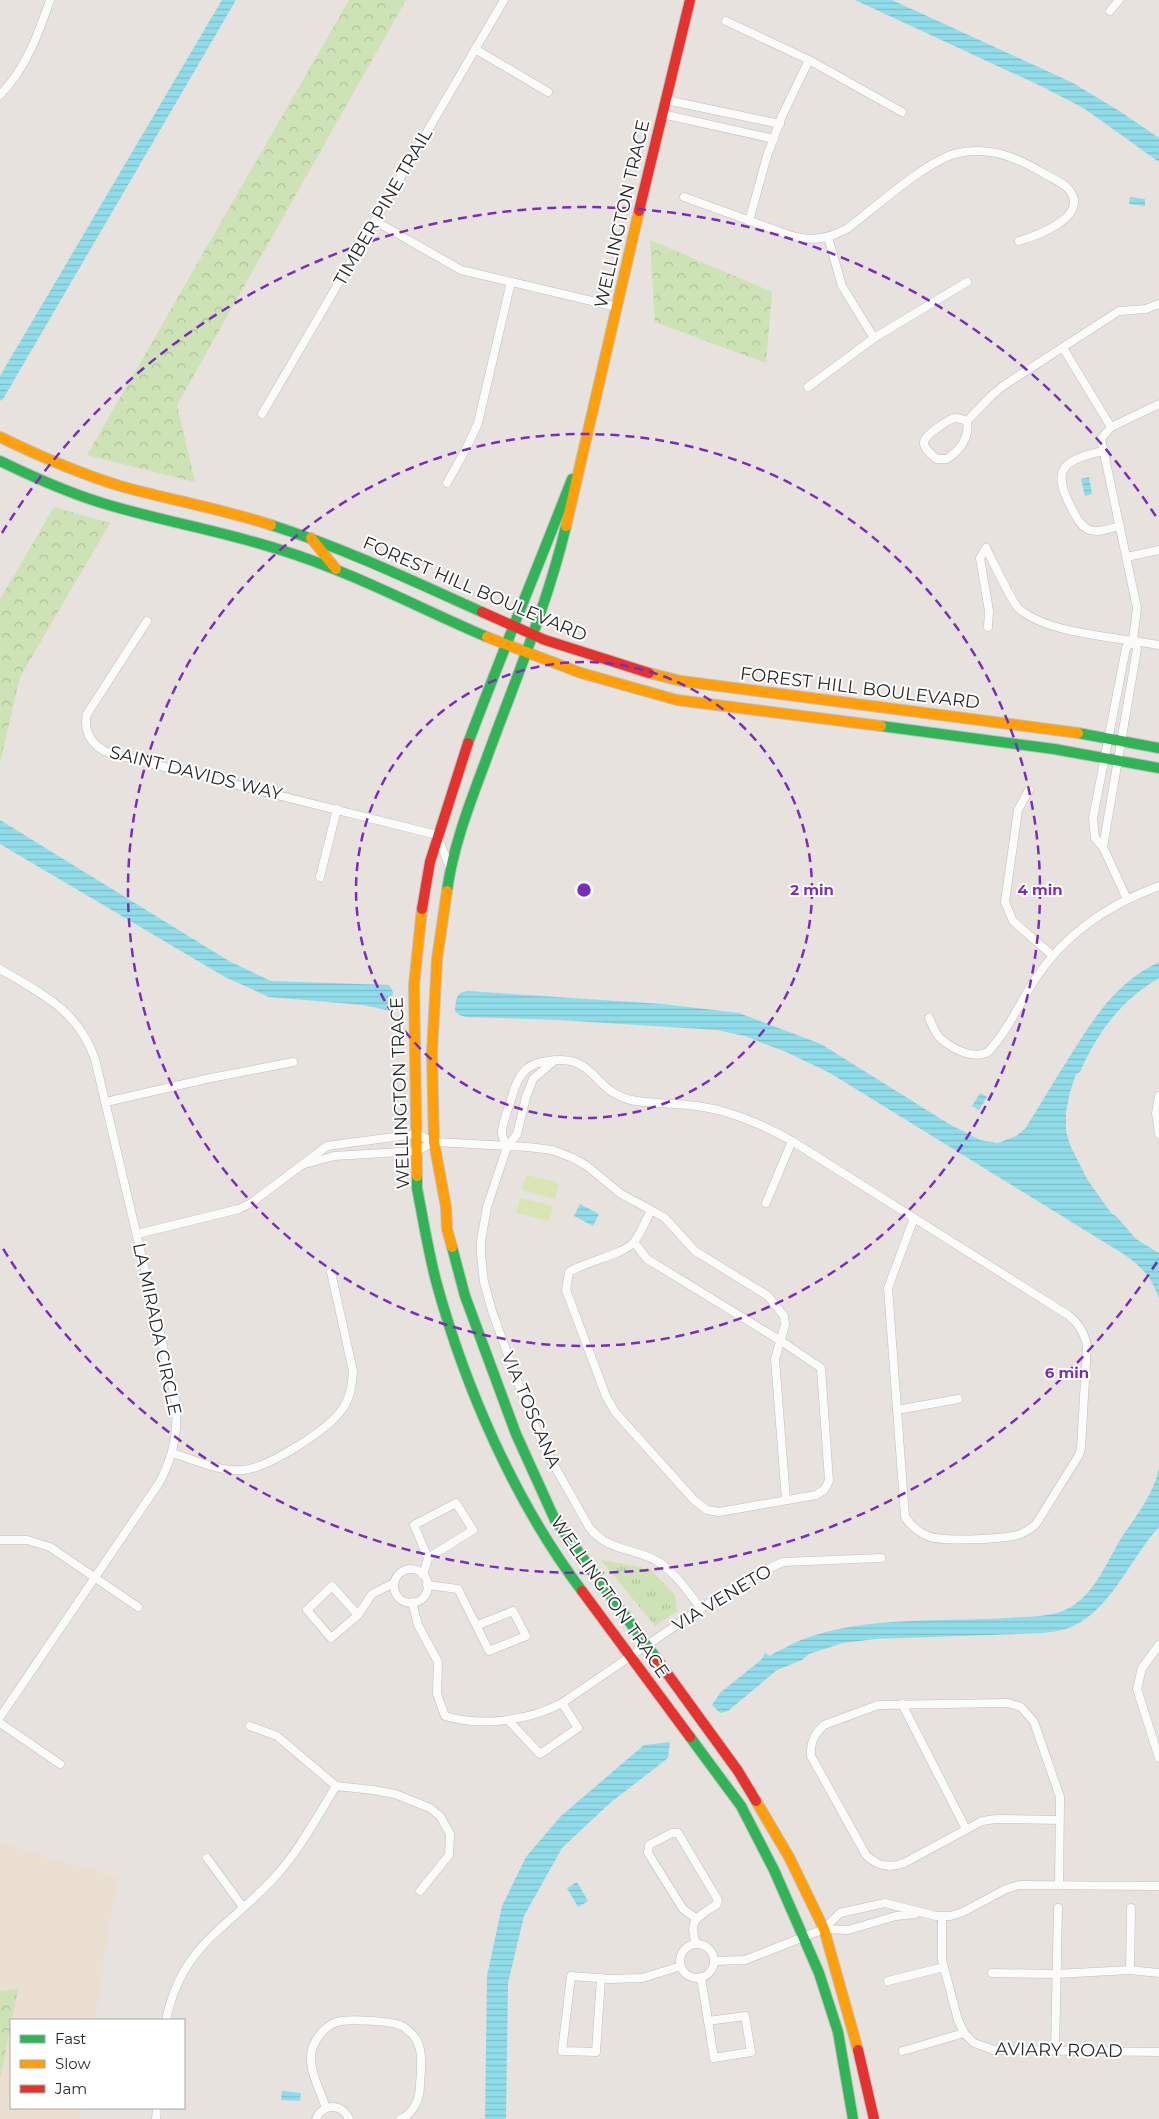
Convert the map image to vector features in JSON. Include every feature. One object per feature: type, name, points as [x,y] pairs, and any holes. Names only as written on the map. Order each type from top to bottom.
[{"type":"street","points":[[0,94],[19,72],[30,53],[50,0]]},
{"type":"street","name":"TIMBER PINE TRAIL","points":[[262,414],[504,0]]},
{"type":"street","name":"WELLINGTON TRACE","points":[[690,0],[559,556],[468,808],[450,868],[437,959],[432,1053],[434,1142],[446,1207],[447,1229],[464,1291],[516,1434],[555,1520],[738,1771],[789,1857],[824,1929],[852,2024],[874,2119]]},
{"type":"street","points":[[1110,11],[1119,0]]},
{"type":"street","points":[[726,21],[809,60],[902,112]]},
{"type":"street","points":[[475,49],[548,92]]},
{"type":"street","points":[[749,221],[767,156],[809,60]]},
{"type":"street","points":[[666,100],[780,124]]},
{"type":"street","points":[[662,114],[774,140]]},
{"type":"street","points":[[684,198],[796,238],[828,237],[848,228],[932,164],[957,153],[984,151],[1012,157],[1033,167],[1067,187],[1074,198],[1072,211],[1068,216],[1041,234],[1018,241]]},
{"type":"street","points":[[374,221],[461,270],[617,307]]},
{"type":"street","points":[[828,237],[845,293],[874,338]]},
{"type":"street","points":[[446,483],[467,447],[478,423],[511,282]]},
{"type":"street","points":[[808,387],[874,338],[967,282]]},
{"type":"street","points":[[970,418],[949,420],[925,437],[926,448],[937,458],[947,459],[964,442],[970,418],[997,391],[1119,311],[1146,309],[1159,304]]},
{"type":"street","points":[[1062,348],[1111,427]]},
{"type":"street","points":[[1103,847],[1137,649],[1133,640],[1137,608],[1101,439],[1111,427],[1159,404]]},
{"type":"street","name":"WELLINGTON TRACE","points":[[588,436],[544,555],[505,645],[459,767],[437,835],[421,918],[414,985],[418,1188],[436,1280],[462,1362],[493,1436],[530,1511],[566,1570],[740,1806],[774,1870],[819,1973],[838,2032],[853,2119]]},
{"type":"street","name":"FOREST HILL BOULEVARD","points":[[0,437],[53,462],[87,475],[122,486],[233,513],[310,537],[354,554],[532,635],[590,656],[681,680],[1050,728],[1159,748]]},
{"type":"street","points":[[1103,451],[1078,457],[1063,471],[1061,485],[1078,520],[1087,529],[1101,531],[1120,526]]},
{"type":"street","name":"FOREST HILL BOULEVARD","points":[[0,461],[82,496],[261,544],[337,570],[525,654],[586,675],[677,700],[1104,757],[1159,768]]},
{"type":"street","points":[[310,537],[337,570]]},
{"type":"street","points":[[988,627],[989,611],[980,558],[986,548],[1018,608],[1037,620],[1060,629],[1133,640],[1159,646]]},
{"type":"street","points":[[1127,557],[1159,550]]},
{"type":"street","name":"SAINT DAVIDS WAY","points":[[147,621],[87,714],[86,728],[97,747],[109,753],[437,835]]},
{"type":"street","points":[[1127,899],[1103,847],[1095,838],[1093,818],[1126,648],[1133,640]]},
{"type":"street","points":[[1029,790],[1018,810],[1005,902],[1013,921],[1053,956]]},
{"type":"street","points":[[320,877],[337,809]]},
{"type":"street","points":[[437,835],[450,868]]},
{"type":"street","points":[[929,1018],[940,1038],[969,1055],[982,1055],[993,1047],[1036,977],[1053,956],[1090,922],[1127,899],[1159,886]]},
{"type":"street","name":"LA MIRADA CIRCLE","points":[[0,969],[52,1001],[75,1020],[90,1045],[106,1102],[177,1407],[177,1423],[172,1453],[159,1483],[0,1716]]},
{"type":"street","points":[[507,1147],[502,1133],[514,1089],[522,1071],[534,1063],[556,1059],[570,1060],[583,1065],[610,1090],[622,1097],[636,1101],[690,1105],[716,1110],[751,1121],[792,1141],[1068,1315],[1079,1325],[1086,1337],[1088,1352],[1081,1448],[1079,1455],[1036,1524],[1027,1532],[1014,1536],[939,1539],[918,1531],[910,1525],[905,1517],[888,1288],[914,1218]]},
{"type":"street","points":[[507,1147],[517,1134],[526,1097],[533,1079],[556,1059]]},
{"type":"street","points":[[106,1102],[206,1079],[293,1062]]},
{"type":"street","points":[[1159,1096],[1156,1113],[1159,1134]]},
{"type":"street","points":[[137,1234],[239,1209],[251,1203],[327,1146],[416,1134],[434,1142],[544,1149],[566,1155],[587,1166],[621,1194],[665,1218],[695,1251],[768,1296],[777,1305],[784,1316],[785,1325],[775,1358],[786,1500]]},
{"type":"street","points":[[766,1203],[792,1141]]},
{"type":"street","points":[[300,1166],[334,1156],[417,1151],[434,1142]]},
{"type":"street","name":"VIA TOSCANA","points":[[507,1147],[487,1207],[481,1241],[481,1255],[484,1282],[492,1311],[526,1405],[567,1490],[593,1532],[609,1545],[644,1555],[667,1569],[678,1578],[701,1609]]},
{"type":"street","points":[[634,1242],[647,1259],[781,1341],[821,1368],[829,1481],[824,1490],[816,1495],[719,1512],[707,1510],[694,1500],[615,1412],[606,1396],[566,1290],[569,1272],[578,1266],[625,1249],[634,1242],[651,1210]]},
{"type":"street","points":[[172,1453],[228,1469],[258,1468],[272,1462],[335,1419],[348,1400],[352,1386],[353,1371],[331,1272]]},
{"type":"street","points":[[897,1410],[958,1400]]},
{"type":"street","points":[[423,1575],[428,1558],[414,1525],[456,1503],[473,1530],[428,1558]]},
{"type":"street","points":[[0,1540],[27,1540],[43,1544],[138,1607]]},
{"type":"street","name":"VIA VENETO","points":[[412,1602],[418,1625],[438,1662],[436,1694],[445,1716],[460,1721],[508,1720],[539,1714],[562,1703],[748,1578],[783,1562],[881,1558]]},
{"type":"street","points":[[408,1569],[414,1569],[423,1575],[427,1586],[425,1595],[412,1602],[399,1598],[394,1584],[399,1574],[408,1569]]},
{"type":"street","points":[[358,1615],[332,1586],[307,1610],[331,1638],[358,1615],[372,1594],[394,1584]]},
{"type":"street","points":[[427,1586],[458,1589],[478,1625],[489,1651],[526,1636],[513,1611],[478,1625]]},
{"type":"street","points":[[1159,1645],[1142,1668],[1137,1689],[1159,1758]]},
{"type":"street","points":[[1059,1884],[1060,1820],[1060,1797],[1034,1722],[1021,1707],[1008,1702],[878,1705],[824,1725],[818,1730],[812,1742],[811,1756],[866,1855],[877,1864],[898,1865],[989,1819],[1060,1820]]},
{"type":"street","points":[[508,1720],[540,1754],[578,1728],[562,1703]]},
{"type":"street","points":[[902,1704],[966,1829]]},
{"type":"street","points":[[0,1723],[60,1764]]},
{"type":"street","points":[[250,1726],[277,1736],[336,1786],[395,1794],[430,1808],[440,1816],[450,1834],[449,1855],[420,1890]]},
{"type":"street","points":[[166,2019],[172,1998],[191,1960],[204,1942],[243,1908],[274,1878],[291,1858],[336,1786]]},
{"type":"street","points":[[696,1944],[692,1931],[697,1919],[701,1913],[718,1904],[718,1900],[678,1834],[672,1833],[650,1845],[648,1853],[683,1910],[697,1919]]},
{"type":"street","points":[[207,1858],[243,1908]]},
{"type":"street","points":[[824,1929],[840,1913],[885,1904],[942,1917],[963,1912],[1012,1886],[1026,1884],[1159,1886]]},
{"type":"street","points":[[1055,2051],[1058,1908]]},
{"type":"street","points":[[1130,1970],[1131,1908]]},
{"type":"street","points":[[714,1961],[745,1960],[824,1929],[848,1930],[896,1916],[922,1913]]},
{"type":"street","points":[[903,2051],[964,2033],[958,2020],[944,1967],[942,1917]]},
{"type":"street","points":[[701,1944],[711,1950],[714,1961],[710,1972],[701,1977],[691,1977],[681,1966],[680,1961],[686,1948],[701,1944]]},
{"type":"street","points":[[601,1978],[596,2052],[562,2051],[571,1976],[642,1978],[681,1966]]},
{"type":"street","points":[[888,1981],[944,1967]]},
{"type":"street","points":[[992,1973],[1056,1974],[1130,1970],[1159,1973]]},
{"type":"street","points":[[701,1977],[708,2021],[714,2058],[751,2052],[745,2016],[708,2021]]},
{"type":"street","points":[[326,2108],[314,2072],[311,2056],[315,2040],[326,2028],[340,2020],[386,2022],[402,2026],[414,2037],[421,2052],[420,2088],[416,2104],[406,2117],[400,2119]]},
{"type":"street","name":"AVIARY ROAD","points":[[964,2033],[974,2043],[987,2049],[1159,2052]]},
{"type":"street","points":[[316,2119],[321,2111],[326,2108],[336,2107],[342,2109],[349,2119]]},
{"type":"shaded area","points":[[0,1843],[117,1877],[95,2019],[10,2019],[10,2109],[82,2109],[80,2119],[0,2119]]},
{"type":"green space","points":[[349,0],[406,0],[177,405],[195,482],[87,455]]},
{"type":"green space","points":[[650,240],[772,292],[766,363],[655,322]]},
{"type":"green space","points":[[54,507],[110,523],[20,677],[0,763],[0,599]]},
{"type":"green space","points":[[526,1175],[559,1183],[555,1199],[522,1190]]},
{"type":"green space","points":[[520,1198],[553,1206],[549,1221],[516,1213]]},
{"type":"green space","points":[[601,1560],[650,1569],[675,1595],[677,1611],[655,1626]]},
{"type":"green space","points":[[18,1989],[12,2019],[10,2019],[10,2029],[0,2079],[0,1991]]},
{"type":"water","points":[[222,0],[236,0],[3,399],[0,401],[0,376]]},
{"type":"water","points":[[855,0],[892,0],[1073,83],[1159,138],[1159,162],[1085,109],[1043,87]]},
{"type":"water","points":[[1130,197],[1145,199],[1145,206],[1129,204]]},
{"type":"water","points":[[1089,477],[1092,494],[1085,496],[1081,479]]},
{"type":"water","points":[[0,820],[229,961],[271,981],[389,985],[393,992],[391,1006],[386,1010],[363,1005],[269,997],[225,977],[0,844]]},
{"type":"water","points":[[1159,962],[1159,978],[1133,996],[1122,1007],[1102,1031],[1080,1072],[1076,1074],[1066,1112],[1066,1131],[1070,1145],[1087,1179],[1111,1213],[1117,1217],[1136,1239],[1159,1253],[1159,1298],[1146,1274],[1125,1255],[830,1073],[786,1052],[745,1036],[717,1030],[558,1020],[466,1017],[459,1015],[455,1011],[457,997],[461,993],[468,991],[663,1004],[739,1013],[821,1044],[949,1124],[980,1140],[998,1143],[1016,1136],[1025,1129],[1081,1039],[1109,1001],[1131,979]]},
{"type":"water","points":[[980,1093],[987,1097],[979,1110],[972,1106]]},
{"type":"water","points":[[580,1204],[599,1214],[593,1226],[574,1216]]},
{"type":"water","points":[[1159,1467],[1159,1527],[1107,1599],[1095,1612],[1081,1622],[1066,1629],[1043,1633],[875,1639],[843,1643],[809,1654],[802,1660],[777,1670],[728,1711],[720,1713],[712,1705],[720,1693],[761,1660],[765,1653],[770,1656],[814,1635],[868,1624],[1040,1616],[1064,1611],[1087,1594],[1099,1577],[1120,1540],[1149,1496]]},
{"type":"water","points":[[670,1742],[668,1758],[610,1803],[562,1848],[524,1916],[508,1983],[506,2119],[485,2119],[487,1976],[502,1906],[526,1857],[561,1816],[644,1745]]},
{"type":"water","points":[[577,1882],[588,1901],[578,1907],[567,1888]]},
{"type":"water","points":[[282,2091],[301,2093],[300,2101],[281,2100]]},
{"type":"traffic: fast","points":[[0,461],[50,484],[102,503],[236,537],[307,559],[334,569],[487,637]]},
{"type":"traffic: fast","points":[[468,743],[572,479]]},
{"type":"traffic: fast","points":[[271,525],[352,554],[482,612]]},
{"type":"traffic: fast","points":[[447,891],[453,858],[463,825],[540,615],[566,526]]},
{"type":"traffic: fast","points":[[881,726],[1054,749],[1159,768]]},
{"type":"traffic: fast","points":[[1078,733],[1159,748]]},
{"type":"traffic: fast","points":[[417,1176],[417,1188],[436,1281],[477,1403],[514,1482],[535,1520],[582,1591]]},
{"type":"traffic: fast","points":[[452,1247],[465,1296],[516,1434],[555,1520],[656,1658]]},
{"type":"traffic: fast","points":[[690,1737],[741,1806],[774,1870],[819,1973],[838,2032],[853,2119]]},
{"type":"traffic: slow","points":[[566,526],[639,211]]},
{"type":"traffic: slow","points":[[0,437],[59,464],[104,481],[271,525]]},
{"type":"traffic: slow","points":[[311,538],[336,569]]},
{"type":"traffic: slow","points":[[487,637],[581,673],[677,700],[881,726]]},
{"type":"traffic: slow","points":[[649,673],[681,681],[1078,733]]},
{"type":"traffic: slow","points":[[447,891],[437,959],[432,1053],[434,1142],[446,1207],[447,1229],[452,1247]]},
{"type":"traffic: slow","points":[[417,1176],[414,985],[422,909]]},
{"type":"traffic: slow","points":[[756,1801],[789,1857],[824,1929],[858,2050]]},
{"type":"traffic: jam","points":[[639,211],[690,0]]},
{"type":"traffic: jam","points":[[482,612],[545,640],[649,673]]},
{"type":"traffic: jam","points":[[422,909],[430,862],[468,743]]},
{"type":"traffic: jam","points":[[582,1591],[690,1737]]},
{"type":"traffic: jam","points":[[656,1658],[738,1771],[756,1801]]},
{"type":"traffic: jam","points":[[858,2050],[874,2119]]}]
